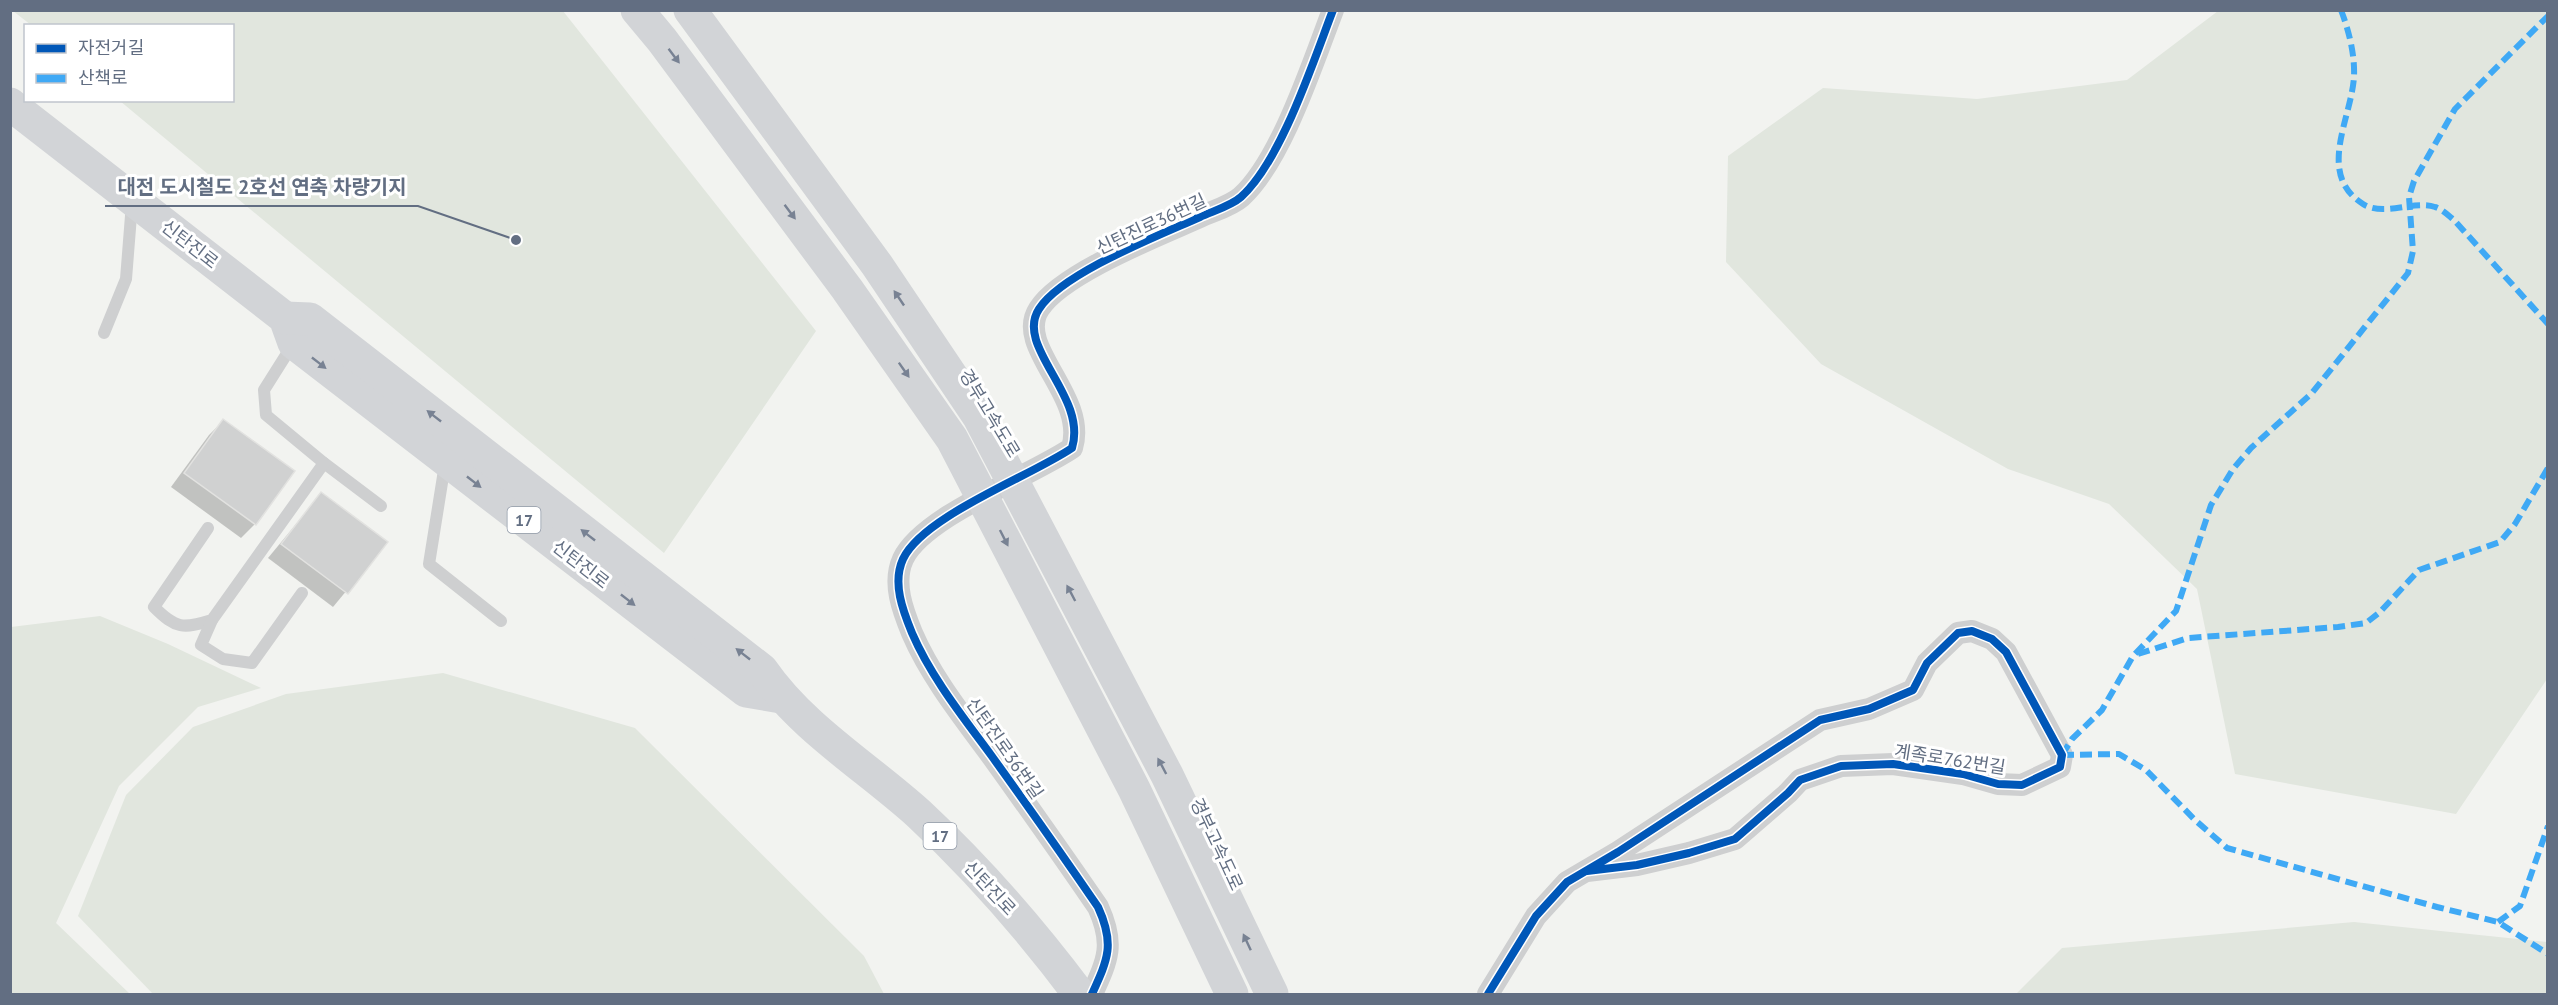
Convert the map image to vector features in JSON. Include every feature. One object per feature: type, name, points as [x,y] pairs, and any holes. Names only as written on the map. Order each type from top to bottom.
[{"type":"main road","points":[[637,10],[662,40],[847,289],[952,438],[1134,789],[1232,994]]},
{"type":"main road","name":"경부고속도로","points":[[690,10],[877,265],[979,417],[1167,775],[1272,994]]},
{"type":"main road","name":"신탄진로","points":[[10,104],[132,199],[445,460],[746,691],[781,697]]},
{"type":"main road","name":"신탄진로","points":[[290,331],[309,319],[762,670],[781,697],[919,815],[996,892],[1079,994]]},
{"type":"street","name":"신탄진로36번길","points":[[1092,994],[1108,959],[1110,944],[1106,924],[1098,907],[959,711],[913,634],[900,600],[898,579],[903,558],[917,541],[939,523],[1072,448],[1077,433],[1073,411],[1040,351],[1033,325],[1039,309],[1058,289],[1097,266],[1239,199],[1260,177],[1274,152],[1333,10]]},
{"type":"street","name":"계족로762번길","points":[[1488,994],[1536,916],[1567,882],[1820,720],[1869,709],[1913,690],[1927,663],[1958,633],[1972,631],[1992,639],[2006,652],[2062,755],[2060,767],[2022,785],[1998,784],[1963,774],[1893,764],[1841,766],[1800,780],[1735,839],[1658,860],[1587,871]]},
{"type":"lane","points":[[104,333],[126,279],[132,199]]},
{"type":"lane","points":[[290,331],[264,390],[266,415],[381,506]]},
{"type":"lane","points":[[445,460],[429,564],[501,621]]},
{"type":"lane","points":[[302,593],[252,663],[223,659],[201,645],[212,620],[324,463]]},
{"type":"lane","points":[[208,528],[154,607],[166,620],[188,627],[212,620]]},
{"type":"shaded area","points":[[13,11],[563,11],[816,331],[664,553],[121,102],[234,102],[234,24],[30,24]]},
{"type":"shaded area","points":[[2218,11],[2547,11],[2547,679],[2456,814],[2235,774],[2197,589],[2109,504],[2008,469],[1821,364],[1726,262],[1728,156],[1823,88],[1977,99],[2127,80]]},
{"type":"shaded area","points":[[100,616],[168,644],[261,688],[198,707],[119,786],[56,923],[130,994],[11,994],[11,627]]},
{"type":"shaded area","points":[[443,673],[635,728],[864,956],[884,994],[153,994],[78,916],[126,795],[193,727],[286,694]]},
{"type":"shaded area","points":[[2354,922],[2547,942],[2547,994],[2016,994],[2062,948]]},
{"type":"building","points":[[223,419],[295,471],[256,525],[184,473]]},
{"type":"building","points":[[321,492],[388,542],[348,594],[281,544]]},
{"type":"marked path","points":[[2341,10],[2354,60],[2352,94],[2343,128],[2339,162],[2341,178],[2349,192],[2371,208],[2389,209],[2426,205],[2443,211],[2454,220],[2548,324]]},
{"type":"marked path","points":[[2062,755],[2072,739],[2102,710],[2133,656],[2176,611],[2211,505],[2233,469],[2251,448],[2312,393],[2408,273],[2413,251],[2409,197],[2414,181],[2455,109],[2548,16]]},
{"type":"marked path","points":[[2138,654],[2188,638],[2366,623],[2380,612],[2419,570],[2500,542],[2515,524],[2548,468]]},
{"type":"marked path","points":[[2062,755],[2119,754],[2146,770],[2195,820],[2227,848],[2498,922],[2548,954]]},
{"type":"marked path","points":[[2498,922],[2520,906],[2548,826]]},
{"type":"cycle path","points":[[1092,994],[1102,971],[1108,942],[1098,907],[928,665],[902,606],[898,578],[900,568],[914,543],[932,527],[954,512],[1072,448],[1074,429],[1070,410],[1036,339],[1034,324],[1039,309],[1051,295],[1068,282],[1113,256],[1227,206],[1241,197],[1256,181],[1295,110],[1333,10]]},
{"type":"cycle path","points":[[1488,994],[1536,916],[1567,882],[1618,852],[1820,720],[1869,709],[1913,690],[1927,663],[1958,633],[1972,631],[1992,639],[2006,652],[2062,755],[2060,767],[2022,785],[1998,784],[1963,774],[1893,764],[1841,766],[1800,780],[1735,839],[1637,865],[1587,871]]},
{"type":"place","name":"대전 도시철도 2호선 연축 차량기지","points":[[516,240]]}]
